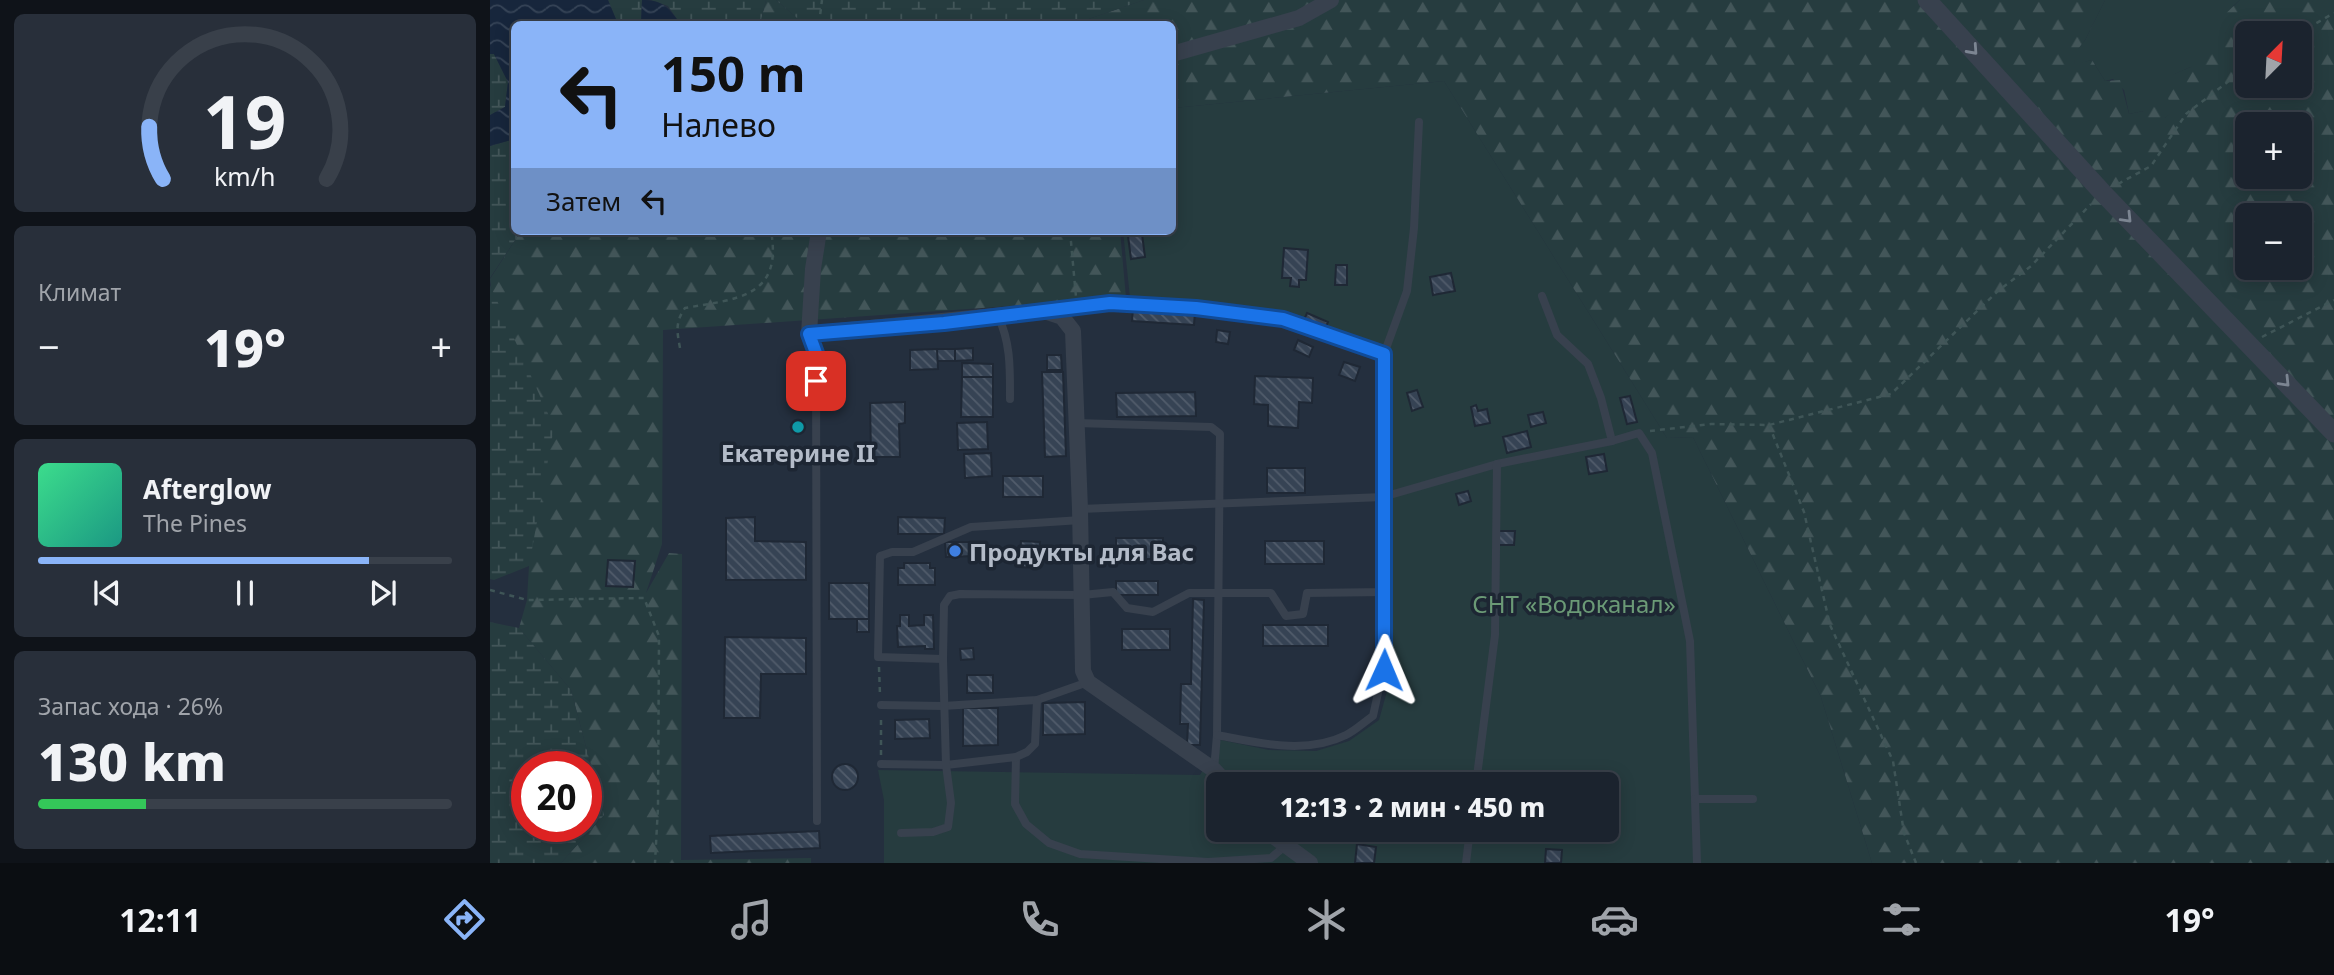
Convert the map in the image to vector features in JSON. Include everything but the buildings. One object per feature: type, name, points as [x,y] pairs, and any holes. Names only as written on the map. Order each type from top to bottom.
[{"type":"street","points":[[1176,53],[1299,18],[1331,0]]},
{"type":"street","points":[[1927,0],[2102,192],[2334,433]]},
{"type":"street","points":[[819,235],[813,269],[809,334],[1044,311],[1062,317],[1073,331],[1081,514],[1083,671],[1088,682],[1214,770]]},
{"type":"street","points":[[1282,842],[1310,863]]},
{"type":"lane","points":[[1217,735],[1271,746],[1317,745],[1347,735],[1373,716],[1384,670],[1384,354],[1407,291],[1414,228],[1419,122]]},
{"type":"lane","points":[[1542,296],[1557,335],[1588,364],[1601,398],[1612,441]]},
{"type":"lane","points":[[1044,311],[1110,303],[1196,308],[1283,319],[1384,354]]},
{"type":"lane","points":[[998,316],[1008,346],[1010,399]]},
{"type":"lane","points":[[809,334],[816,353],[817,821]]},
{"type":"lane","points":[[1076,423],[1210,427],[1220,433],[1217,735],[1214,770]]},
{"type":"lane","points":[[943,659],[878,657],[880,556],[892,552],[913,552],[971,527],[1081,514],[1218,502],[1383,497],[1497,464],[1639,433],[1652,453],[1690,642],[1697,863]]},
{"type":"lane","points":[[1478,772],[1495,635],[1497,464]]},
{"type":"lane","points":[[901,833],[933,832],[948,827],[951,803],[946,765],[943,659],[944,605],[950,596],[1082,595],[1113,592],[1126,608],[1153,612],[1189,593],[1271,593],[1286,616],[1303,614],[1307,593],[1385,592]]},
{"type":"lane","points":[[881,705],[943,706],[1037,700],[1088,682]]},
{"type":"lane","points":[[881,764],[946,765],[1016,757],[1035,744],[1037,700]]},
{"type":"lane","points":[[1016,757],[1015,804],[1026,824],[1049,843],[1080,853],[1208,862],[1271,858],[1286,845]]},
{"type":"lane","points":[[1695,799],[1753,799]]},
{"type":"lane","points":[[1466,863],[1469,842]]},
{"type":"path","points":[[819,21],[821,0]]},
{"type":"path","points":[[2312,26],[2334,13]]},
{"type":"path","points":[[1655,430],[1711,424],[1769,425],[1891,394],[1998,290],[2031,266],[2102,192],[2151,166],[2186,114],[2235,76]]},
{"type":"path","points":[[680,348],[677,319],[685,308],[734,300],[753,292],[764,280],[773,264],[772,235]]},
{"type":"path","points":[[1070,235],[1077,307]]},
{"type":"path","points":[[2248,344],[2334,300]]},
{"type":"path","points":[[1769,425],[1804,512],[1830,625],[1893,761],[1904,834],[1916,863]]},
{"type":"path","points":[[490,590],[527,600],[644,598],[659,636],[655,863]]},
{"type":"green space","points":[[608,0],[642,0],[641,21],[617,21]]},
{"type":"green space","points":[[651,0],[766,0],[761,21],[678,21],[668,6]]},
{"type":"green space","points":[[766,0],[776,0],[800,21],[761,21]]},
{"type":"green space","points":[[776,0],[1144,0],[1083,21],[800,21]]},
{"type":"green space","points":[[1144,0],[2105,0],[2085,40],[2074,54],[2075,64],[2092,60],[2105,81],[2120,80],[2129,114],[2144,111],[2154,102],[2165,118],[2172,112],[2164,84],[2172,75],[2191,67],[2197,53],[2226,32],[2219,20],[2240,0],[2334,0],[2334,863],[1872,863],[1821,697],[1693,437],[1667,438],[1444,81],[1176,108],[1176,21],[1083,21]]},
{"type":"green space","points":[[2105,0],[2240,0],[2233,6],[2226,32],[2191,67],[2173,75],[2172,113],[2165,118],[2144,111],[2129,114],[2124,90],[2113,79],[2105,81],[2092,60],[2075,65],[2073,54],[2085,40]]},
{"type":"green space","points":[[490,54],[494,54],[508,82],[505,107],[490,115]]},
{"type":"green space","name":"СНТ «Водоканал»","points":[[1444,81],[1667,438],[1693,437],[1821,697],[1872,863],[884,863],[884,800],[878,770],[1200,775],[1221,740],[1269,750],[1316,751],[1349,741],[1379,720],[1392,673],[1391,352],[1283,313],[1199,302],[1130,298],[1123,235],[1176,235],[1176,108]]},
{"type":"green space","points":[[511,140],[511,235],[518,235],[490,278],[490,146]]},
{"type":"green space","points":[[518,235],[1120,235],[1126,298],[663,330],[662,544],[646,593],[669,553],[682,554],[681,860],[811,858],[811,863],[561,863],[580,842],[602,842],[602,751],[587,751],[571,690],[519,628],[527,600],[529,566],[490,279]]},
{"type":"green space","points":[[490,285],[554,427],[529,566],[494,580],[490,579]]},
{"type":"green space","points":[[490,622],[519,628],[571,690],[587,751],[511,751],[511,842],[580,842],[561,863],[490,863]]},
{"type":"water","points":[[490,0],[608,0],[617,21],[511,21],[511,140],[490,146],[490,115],[505,107],[508,82],[494,54],[490,54]]},
{"type":"water","points":[[642,0],[664,5],[678,21],[641,21]]},
{"type":"place","name":"Екатерине II","points":[[798,427]]},
{"type":"place","name":"Продукты для Вас","points":[[955,551]]},
{"type":"route","points":[[816,381],[816,353],[809,334],[944,323],[1110,303],[1196,308],[1283,319],[1384,354],[1384,670]]}]
